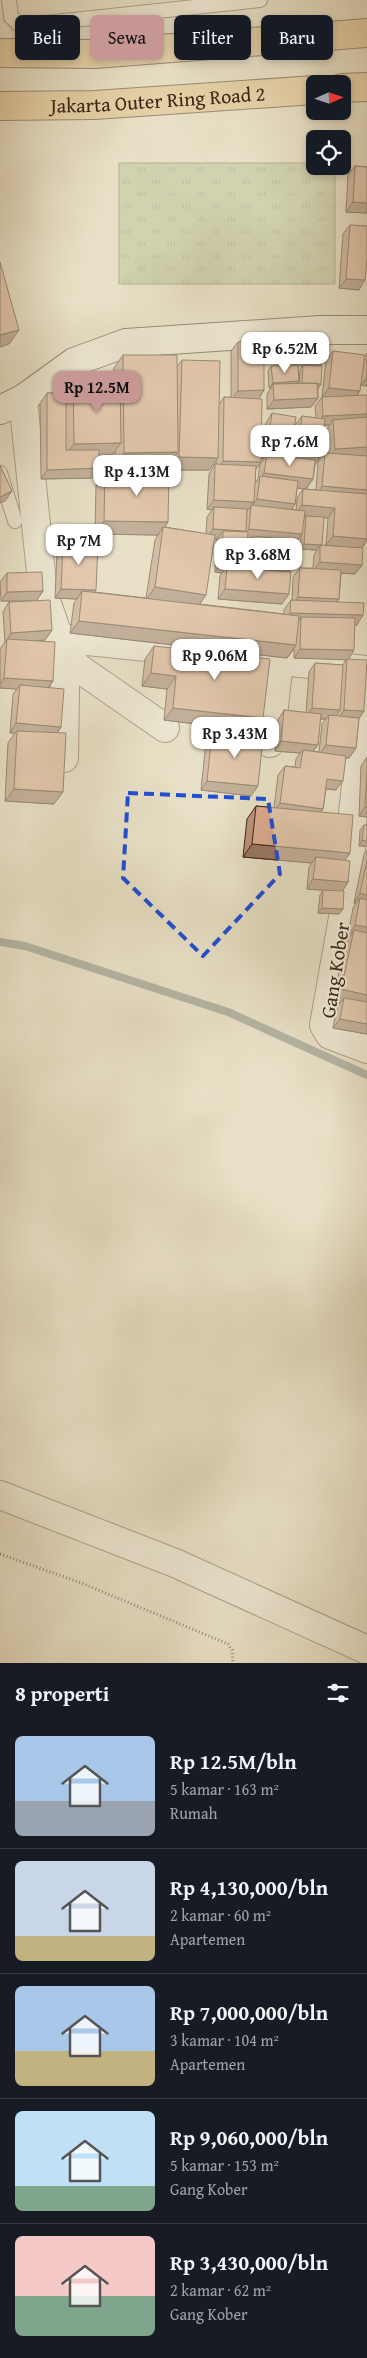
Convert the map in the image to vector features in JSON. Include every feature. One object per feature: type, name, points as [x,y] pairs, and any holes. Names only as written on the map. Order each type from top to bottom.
[{"type":"highway","points":[[0,53],[95,54],[367,33]]},
{"type":"highway","points":[[351,88],[367,87]]},
{"type":"highway","name":"Jakarta Outer Ring Road 2","points":[[0,106],[95,105],[306,91]]},
{"type":"street","points":[[165,728],[76,667],[59,638],[43,592],[11,404],[74,362],[99,351],[143,340],[172,352],[320,330],[367,330]]},
{"type":"street","points":[[59,638],[367,670]]},
{"type":"street","points":[[59,638],[65,688],[64,758]]},
{"type":"street","points":[[270,743],[279,660]]},
{"type":"street","name":"Gang Kober","points":[[367,686],[360,822],[324,1025],[330,1035],[367,1049]]},
{"type":"street","points":[[0,1495],[175,1563],[367,1650]]},
{"type":"lane","points":[[9,0],[11,17],[17,23],[27,25],[260,0]]},
{"type":"lane","points":[[0,472],[15,521]]},
{"type":"path","points":[[0,1554],[84,1584],[228,1644],[232,1650],[233,1663]]},
{"type":"highlighted area","points":[[128,793],[268,799],[280,874],[203,956],[123,878]]},
{"type":"green space","points":[[119,163],[306,163],[306,175],[335,175],[335,284],[119,284]]},
{"type":"building","points":[[355,166],[367,167],[367,203],[353,202]]},
{"type":"building","points":[[350,225],[367,226],[365,280],[346,279]]},
{"type":"building","points":[[0,262],[19,330],[0,335]]},
{"type":"building","points":[[326,335],[327,355],[292,356],[291,336]]},
{"type":"building","points":[[264,341],[264,390],[238,391],[238,342]]},
{"type":"building","points":[[333,351],[365,355],[360,391],[329,388]]},
{"type":"building","points":[[123,355],[177,355],[178,452],[124,453]]},
{"type":"building","points":[[182,360],[220,361],[218,458],[179,457]]},
{"type":"building","points":[[298,365],[299,381],[273,383],[271,366]]},
{"type":"building","points":[[303,365],[322,366],[321,384],[302,383]]},
{"type":"building","points":[[120,381],[121,443],[74,444],[73,382]]},
{"type":"building","points":[[317,383],[318,398],[274,400],[273,384]]},
{"type":"building","points":[[47,393],[66,393],[66,450],[99,450],[99,468],[47,470]]},
{"type":"building","points":[[367,395],[367,414],[323,416],[322,397]]},
{"type":"building","points":[[224,397],[262,399],[261,462],[223,461]]},
{"type":"building","points":[[272,413],[296,417],[290,452],[267,449]]},
{"type":"building","points":[[302,416],[325,419],[320,457],[298,454]]},
{"type":"building","points":[[367,417],[367,447],[335,449],[333,420]]},
{"type":"building","points":[[325,453],[367,456],[367,490],[322,486]]},
{"type":"building","points":[[267,454],[315,460],[313,479],[264,473]]},
{"type":"building","points":[[215,464],[256,466],[254,502],[214,500]]},
{"type":"building","points":[[0,465],[12,491],[0,497]]},
{"type":"building","points":[[105,472],[169,473],[168,522],[104,521]]},
{"type":"building","points":[[260,476],[298,481],[295,504],[257,499]]},
{"type":"building","points":[[303,489],[367,494],[367,539],[333,536],[335,508],[302,505]]},
{"type":"building","points":[[251,505],[305,511],[302,534],[249,529]]},
{"type":"building","points":[[214,507],[247,509],[246,531],[213,529]]},
{"type":"building","points":[[306,516],[324,517],[322,545],[304,544]]},
{"type":"building","points":[[163,527],[215,535],[206,595],[155,587]]},
{"type":"building","points":[[223,531],[248,532],[246,564],[221,563]]},
{"type":"building","points":[[253,536],[294,540],[292,568],[250,564]]},
{"type":"building","points":[[63,542],[98,544],[96,590],[61,589]]},
{"type":"building","points":[[320,545],[363,548],[362,565],[320,562]]},
{"type":"building","points":[[227,567],[291,572],[289,594],[225,589]]},
{"type":"building","points":[[300,568],[341,570],[339,599],[298,597]]},
{"type":"building","points":[[42,572],[43,591],[7,592],[7,573]]},
{"type":"building","points":[[82,591],[299,616],[296,645],[79,621]]},
{"type":"building","points":[[50,600],[52,630],[11,633],[9,602]]},
{"type":"building","points":[[291,600],[364,603],[363,615],[290,613]]},
{"type":"building","points":[[301,617],[355,618],[354,650],[300,649]]},
{"type":"building","points":[[7,639],[55,642],[53,681],[4,678]]},
{"type":"building","points":[[154,646],[270,659],[263,718],[173,708],[176,676],[151,673]]},
{"type":"building","points":[[347,659],[367,660],[364,711],[344,710]]},
{"type":"building","points":[[315,663],[343,665],[340,710],[312,708]]},
{"type":"building","points":[[20,685],[64,689],[61,727],[16,723]]},
{"type":"building","points":[[284,710],[321,714],[318,745],[281,741]]},
{"type":"building","points":[[329,715],[359,718],[356,748],[326,745]]},
{"type":"building","points":[[17,731],[66,733],[63,792],[14,789]]},
{"type":"building","points":[[212,733],[263,738],[258,786],[207,781]]},
{"type":"building","points":[[303,750],[346,756],[343,781],[327,779],[323,809],[280,803],[285,766],[300,768]]},
{"type":"building","points":[[367,771],[367,807],[365,807]]},
{"type":"building","points":[[256,806],[353,815],[350,853],[252,844]]},
{"type":"building","points":[[364,825],[367,825],[367,841],[362,840]]},
{"type":"building","points":[[316,857],[350,861],[348,882],[313,879]]},
{"type":"building","points":[[367,861],[367,895],[360,893]]},
{"type":"building","points":[[323,890],[344,891],[343,909],[322,908]]},
{"type":"building","points":[[360,898],[367,900],[367,927],[355,925]]},
{"type":"building","points":[[354,930],[367,933],[367,995],[341,989]]},
{"type":"building","points":[[344,998],[367,1002],[367,1024],[340,1019]]},
{"type":"waterway","points":[[0,942],[25,946],[228,1012],[367,1075]]}]
